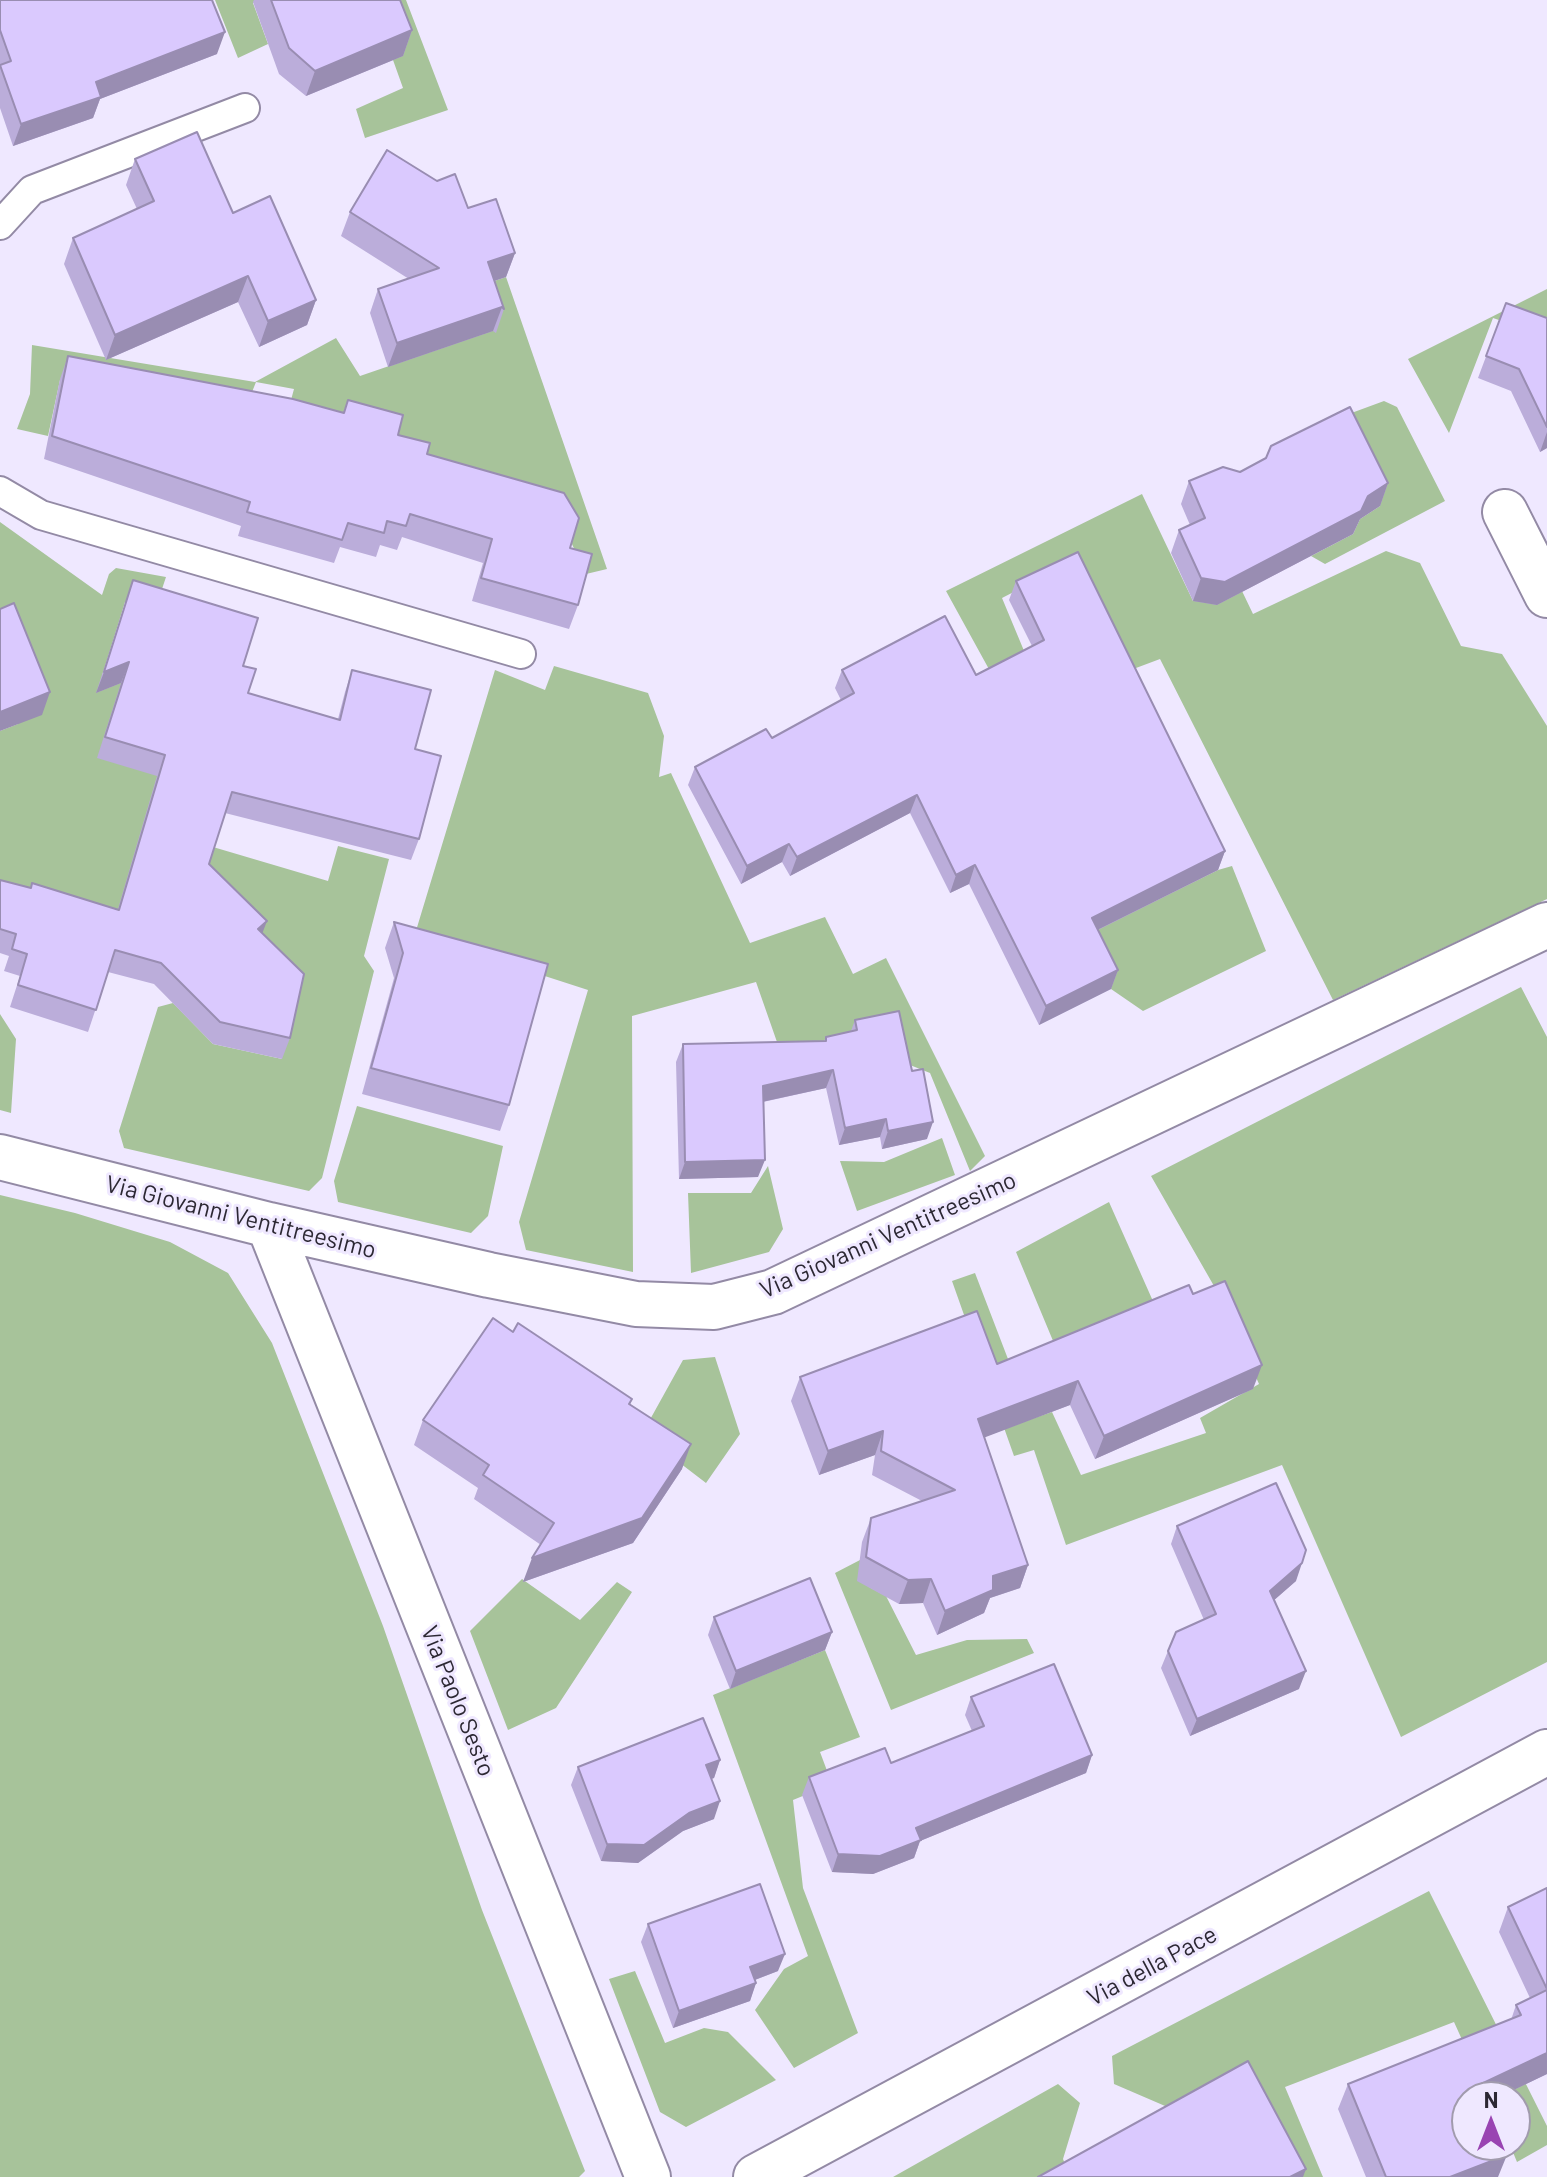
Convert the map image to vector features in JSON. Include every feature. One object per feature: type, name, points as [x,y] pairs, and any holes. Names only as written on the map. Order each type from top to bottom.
[{"type":"street","points":[[1505,512],[1547,595]]},
{"type":"street","name":"Via Giovanni Ventitreesimo","points":[[0,1157],[269,1225],[489,1275],[636,1304],[714,1307],[773,1292],[1547,925]]},
{"type":"street","name":"Via Paolo Sesto","points":[[269,1225],[648,2177]]},
{"type":"street","name":"Via della Pace","points":[[756,2177],[1547,1752]]},
{"type":"lane","points":[[0,225],[32,190],[245,108]]},
{"type":"lane","points":[[0,491],[41,515],[521,654]]},
{"type":"green space","points":[[215,0],[259,0],[253,3],[268,44],[238,58]]},
{"type":"green space","points":[[380,0],[406,0],[448,110],[365,138],[356,109],[403,88],[393,60]]},
{"type":"green space","points":[[506,277],[607,569],[586,574],[571,542],[285,422],[294,389],[256,382],[242,417],[60,380],[48,436],[17,429],[30,394],[32,345],[255,382],[336,338],[360,376],[494,330],[479,286]]},
{"type":"green space","points":[[1547,289],[1547,327],[1537,333],[1493,318],[1449,433],[1408,359]]},
{"type":"green space","points":[[1384,401],[1397,407],[1445,501],[1325,564],[1311,556],[1353,534],[1360,519],[1380,506],[1346,415]]},
{"type":"green space","points":[[1142,494],[1193,601],[1242,591],[1253,614],[1386,551],[1420,563],[1461,646],[1502,654],[1547,726],[1547,899],[1333,1000],[1160,659],[1120,674],[1068,564],[1002,598],[1027,658],[1018,722],[946,591]]},
{"type":"green space","points":[[0,522],[102,595],[109,574],[116,568],[166,577],[155,610],[125,602],[102,676],[121,682],[184,785],[111,931],[0,927],[0,731],[18,724],[0,614]]},
{"type":"green space","points":[[554,666],[648,693],[664,736],[659,777],[671,773],[750,943],[825,917],[853,974],[886,958],[985,1156],[970,1171],[930,1073],[900,1061],[784,1062],[756,982],[632,1016],[633,1272],[526,1250],[519,1222],[588,990],[415,934],[495,670],[545,690]]},
{"type":"green space","points":[[338,846],[389,859],[364,956],[374,971],[322,1178],[309,1191],[124,1148],[119,1131],[158,1007],[173,1003],[213,1044],[282,1059],[198,896],[213,847],[328,881]]},
{"type":"green space","points":[[1232,866],[1266,951],[1143,1011],[1111,989],[1067,901],[1153,902]]},
{"type":"green space","points":[[1521,987],[1547,1037],[1547,1662],[1401,1737],[1282,1465],[1066,1545],[1034,1450],[1014,1456],[952,1281],[975,1273],[1031,1419],[1052,1412],[1081,1475],[1206,1433],[1200,1418],[1259,1384],[1222,1300],[1151,1176]]},
{"type":"green space","points":[[0,1014],[16,1039],[11,1113],[0,1110]]},
{"type":"green space","points":[[357,1106],[503,1146],[488,1216],[471,1233],[338,1202],[334,1181]]},
{"type":"green space","points":[[942,1138],[955,1175],[857,1211],[840,1161],[884,1162]]},
{"type":"green space","points":[[768,1166],[783,1229],[769,1252],[691,1273],[688,1193],[751,1193]]},
{"type":"green space","points":[[0,1195],[75,1213],[170,1242],[228,1273],[272,1343],[383,1626],[482,1910],[585,2171],[579,2177],[0,2177]]},
{"type":"green space","points":[[1109,1202],[1160,1317],[1061,1360],[1016,1252]]},
{"type":"green space","points":[[715,1357],[740,1434],[706,1483],[642,1434],[683,1360]]},
{"type":"green space","points":[[860,1560],[869,1587],[886,1596],[916,1655],[967,1640],[1027,1639],[1034,1653],[891,1710],[835,1573]]},
{"type":"green space","points":[[522,1579],[580,1620],[617,1582],[632,1592],[556,1708],[508,1730],[470,1631]]},
{"type":"green space","points":[[825,1650],[860,1737],[820,1752],[832,1784],[793,1800],[803,1888],[858,2033],[794,2068],[755,2010],[784,1969],[808,1956],[713,1695]]},
{"type":"green space","points":[[1429,1891],[1524,2081],[1481,2081],[1454,2022],[1285,2087],[1323,2177],[1290,2177],[1186,2115],[1114,2084],[1112,2056]]},
{"type":"green space","points":[[635,1971],[665,2043],[704,2028],[728,2032],[776,2080],[686,2127],[660,2112],[609,1979]]},
{"type":"green space","points":[[1058,2084],[1080,2103],[1063,2159],[1070,2177],[893,2177]]},
{"type":"green space","points":[[1531,2094],[1547,2126],[1547,2145],[1531,2154]]},
{"type":"building","points":[[0,0],[212,0],[225,32],[96,82],[101,97],[21,124],[0,65],[11,61],[0,30]]},
{"type":"building","points":[[271,0],[400,0],[412,30],[315,71],[289,48]]},
{"type":"building","points":[[197,132],[233,213],[270,196],[316,300],[268,321],[248,276],[115,335],[73,238],[154,201],[135,159]]},
{"type":"building","points":[[387,150],[437,181],[455,174],[468,208],[496,199],[515,253],[488,262],[504,309],[502,307],[397,343],[378,289],[439,268],[350,212]]},
{"type":"building","points":[[1506,303],[1547,318],[1547,427],[1519,369],[1486,356]]},
{"type":"building","points":[[68,356],[293,399],[344,413],[348,400],[403,415],[398,435],[430,443],[427,454],[564,493],[579,518],[570,548],[592,554],[578,605],[481,578],[492,539],[410,514],[406,526],[387,521],[384,533],[348,523],[342,540],[247,512],[250,502],[52,436]]},
{"type":"building","points":[[1350,407],[1388,483],[1368,496],[1361,511],[1225,582],[1201,578],[1179,530],[1205,518],[1189,481],[1223,467],[1240,472],[1266,458],[1271,446]]},
{"type":"building","points":[[1078,552],[1225,851],[1092,918],[1118,970],[1046,1006],[975,865],[956,875],[917,795],[797,857],[789,844],[747,866],[695,767],[766,729],[772,738],[854,693],[842,670],[945,616],[976,675],[1044,640],[1016,581]]},
{"type":"building","points":[[133,580],[258,618],[243,666],[256,669],[248,693],[340,720],[352,670],[431,690],[415,749],[441,756],[419,839],[232,792],[209,864],[267,921],[258,929],[304,974],[290,1038],[220,1022],[161,963],[115,950],[96,1010],[18,985],[27,954],[12,949],[16,934],[0,929],[0,880],[31,888],[32,883],[119,910],[165,755],[105,737],[129,662],[104,672]]},
{"type":"building","points":[[14,603],[50,692],[0,712],[0,609]]},
{"type":"building","points":[[394,922],[548,964],[509,1105],[371,1068],[403,953]]},
{"type":"building","points":[[899,1011],[912,1071],[923,1069],[933,1122],[888,1131],[886,1119],[845,1128],[833,1070],[763,1086],[765,1160],[685,1162],[683,1044],[826,1041],[826,1037],[857,1030],[855,1020]]},
{"type":"building","points":[[1225,1281],[1262,1365],[1104,1436],[1078,1381],[978,1419],[1028,1565],[993,1576],[993,1590],[945,1611],[931,1579],[908,1580],[866,1557],[871,1518],[955,1490],[881,1451],[883,1431],[828,1451],[800,1377],[977,1311],[997,1364],[1189,1285],[1193,1294]]},
{"type":"building","points":[[493,1318],[513,1332],[518,1323],[632,1399],[629,1404],[691,1444],[642,1518],[532,1558],[554,1523],[483,1475],[489,1465],[423,1420]]},
{"type":"building","points":[[1276,1483],[1306,1550],[1302,1563],[1270,1591],[1306,1671],[1197,1719],[1168,1651],[1176,1632],[1216,1614],[1177,1526]]},
{"type":"building","points":[[810,1578],[832,1632],[736,1671],[714,1617]]},
{"type":"building","points":[[1054,1664],[1092,1755],[916,1828],[921,1840],[880,1856],[838,1854],[809,1777],[885,1748],[891,1763],[984,1726],[971,1697]]},
{"type":"building","points":[[703,1718],[720,1760],[706,1765],[720,1801],[689,1813],[644,1845],[607,1844],[578,1767]]},
{"type":"building","points":[[760,1884],[785,1954],[750,1967],[756,1983],[679,2011],[648,1924]]},
{"type":"building","points":[[1547,1888],[1547,1989],[1508,1907]]},
{"type":"building","points":[[1547,1990],[1547,2053],[1488,2081],[1451,2081],[1451,2161],[1491,2161],[1450,2177],[1386,2177],[1348,2084],[1521,2015],[1516,2005]]},
{"type":"building","points":[[1248,2061],[1306,2169],[1290,2177],[1038,2177]]}]
